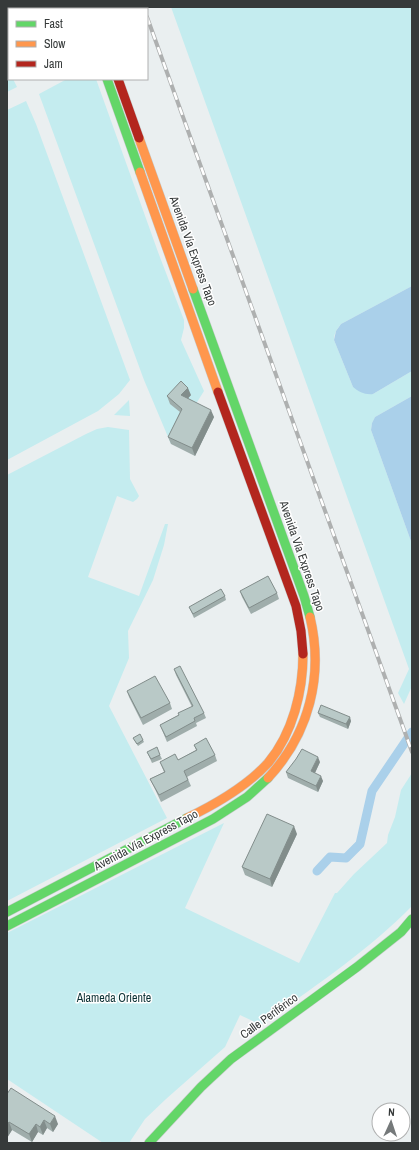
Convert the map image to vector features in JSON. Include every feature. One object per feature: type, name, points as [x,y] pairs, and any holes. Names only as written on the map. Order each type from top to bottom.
[{"type":"main road","name":"Avenida Vía Express Tapo","points":[[7,912],[199,811],[239,787],[254,775],[279,747],[288,729],[297,702],[303,669],[303,641],[296,606],[107,80]]},
{"type":"main road","name":"Avenida Vía Express Tapo","points":[[7,926],[196,828],[229,810],[247,798],[265,782],[290,750],[303,722],[310,699],[314,678],[316,661],[315,641],[304,596],[118,80]]},
{"type":"main road","name":"Calle Periférico","points":[[149,1143],[201,1087],[231,1059],[364,962],[400,932],[412,919]]},
{"type":"green space","points":[[7,7],[70,7],[8,8],[8,30]]},
{"type":"green space","points":[[171,7],[412,7],[412,286],[341,324],[336,331],[334,340],[353,387],[373,394],[412,371],[412,396],[375,417],[371,430],[412,544],[412,686],[404,704],[398,693],[409,669]]},
{"type":"green space","points":[[7,67],[8,80],[14,80],[17,87],[7,92]]},
{"type":"green space","points":[[65,80],[96,80],[184,320],[181,340],[204,391],[194,407],[190,406],[171,444],[144,380],[39,94]]},
{"type":"green space","points":[[26,101],[36,124],[130,380],[119,394],[98,411],[7,460],[7,110]]},
{"type":"green space","points":[[129,400],[130,416],[114,415]]},
{"type":"green space","points":[[108,427],[129,430],[130,479],[139,496],[133,502],[117,496],[88,577],[139,596],[165,524],[168,524],[164,545],[153,580],[128,631],[129,658],[109,706],[167,818],[7,901],[7,475],[86,434],[97,429]]},
{"type":"green space","name":"Alameda Oriente","points":[[412,773],[412,906],[377,939],[358,954],[261,1025],[240,1015],[225,1047],[145,1119],[129,1143],[103,1143],[7,1079],[7,933],[224,823],[185,908],[299,963],[335,893],[337,893],[354,874],[387,843],[401,790]]},
{"type":"shaded area","points":[[412,286],[412,371],[373,394],[365,394],[360,392],[353,387],[334,340],[336,331],[341,324]]},
{"type":"shaded area","points":[[412,396],[412,544],[371,430],[375,417]]},
{"type":"building","points":[[181,381],[188,388],[181,395],[211,410],[192,448],[168,437],[182,409],[167,396]]},
{"type":"building","points":[[268,576],[277,593],[249,608],[240,591]]},
{"type":"building","points":[[221,589],[225,596],[193,614],[189,607]]},
{"type":"building","points":[[180,666],[204,713],[194,718],[195,721],[166,737],[160,725],[179,715],[178,713],[193,706],[174,669]]},
{"type":"building","points":[[155,676],[170,703],[141,718],[127,691]]},
{"type":"building","points":[[321,705],[350,717],[346,724],[318,713]]},
{"type":"building","points":[[140,734],[143,740],[137,744],[133,738]]},
{"type":"building","points":[[206,738],[215,755],[184,771],[188,780],[159,795],[150,779],[165,772],[160,762],[175,754],[178,760],[197,750],[194,745]]},
{"type":"building","points":[[157,747],[160,755],[151,759],[147,752]]},
{"type":"building","points":[[302,749],[318,757],[311,771],[321,776],[316,786],[286,772]]},
{"type":"building","points":[[267,814],[294,826],[270,879],[242,867]]},
{"type":"building","points":[[11,1088],[55,1116],[50,1124],[44,1120],[40,1127],[36,1124],[29,1134],[9,1122],[7,1125],[7,1094]]},
{"type":"waterway","points":[[317,871],[330,857],[346,858],[360,844],[372,791],[412,732]]},
{"type":"railway","points":[[148,20],[412,752]]},
{"type":"traffic: fast","points":[[107,80],[140,172]]},
{"type":"traffic: fast","points":[[193,289],[304,596],[310,617]]},
{"type":"traffic: fast","points":[[7,926],[213,819],[247,797],[268,778]]},
{"type":"traffic: fast","points":[[7,912],[187,818]]},
{"type":"traffic: fast","points":[[149,1143],[201,1087],[231,1059],[357,967],[401,932],[412,919]]},
{"type":"traffic: slow","points":[[139,138],[193,289]]},
{"type":"traffic: slow","points":[[140,172],[218,392]]},
{"type":"traffic: slow","points":[[268,778],[294,743],[310,703],[314,682],[315,661],[314,639],[310,617]]},
{"type":"traffic: slow","points":[[187,818],[220,801],[250,780],[268,763],[277,751],[290,725],[299,697],[303,668],[303,654]]},
{"type":"traffic: jam","points":[[118,80],[139,138]]},
{"type":"traffic: jam","points":[[218,392],[296,606],[301,631],[303,654]]}]
